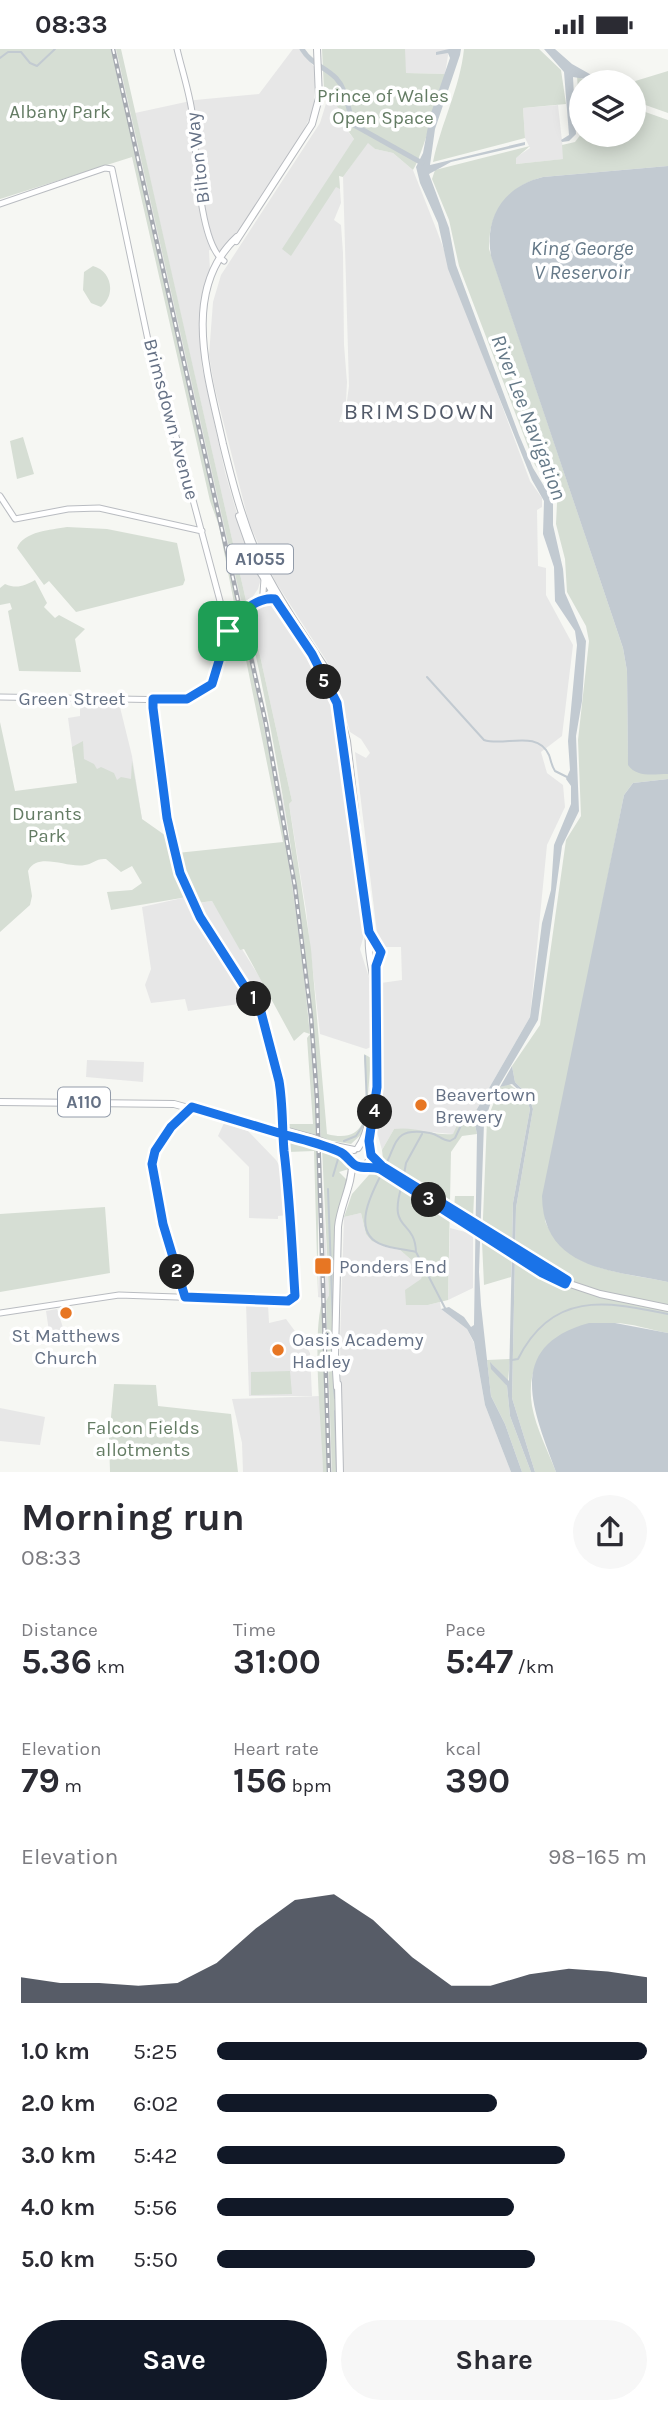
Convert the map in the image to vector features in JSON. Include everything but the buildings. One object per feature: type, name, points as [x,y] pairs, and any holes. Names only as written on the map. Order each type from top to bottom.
[{"type":"main road","name":"A1055","points":[[317,49],[319,99],[312,124],[222,260],[210,285],[202,339],[219,431],[239,507],[266,576],[323,678],[331,684]]},
{"type":"main road","name":"A1055","points":[[273,589],[331,674],[331,684],[344,733],[369,932],[368,949],[374,1001],[373,1099],[368,1129],[356,1149]]},
{"type":"main road","points":[[323,678],[331,674]]},
{"type":"main road","name":"A1055","points":[[369,932],[381,952],[378,959],[377,1087],[369,1141],[370,1154]]},
{"type":"main road","points":[[368,949],[378,948]]},
{"type":"main road","points":[[369,959],[378,959]]},
{"type":"main road","name":"A110","points":[[0,1102],[174,1104],[326,1145],[352,1162]]},
{"type":"main road","name":"A110","points":[[326,1145],[356,1149]]},
{"type":"main road","points":[[340,1472],[336,1333],[340,1207],[353,1175],[352,1162],[356,1149],[364,1147],[381,1168],[519,1255],[549,1277],[600,1294],[668,1308]]},
{"type":"main road","points":[[353,1175],[364,1166],[370,1154]]},
{"type":"main road","points":[[352,1162],[381,1168]]},
{"type":"street","name":"Bilton Way","points":[[177,49],[192,112],[201,203],[213,251],[222,260]]},
{"type":"street","name":"Brimsdown Avenue","points":[[0,204],[109,167],[156,378],[165,395],[228,631]]},
{"type":"street","points":[[0,496],[15,519],[68,509],[99,508],[202,531]]},
{"type":"street","points":[[266,576],[263,596],[272,597],[281,604]]},
{"type":"street","name":"Green Street","points":[[0,698],[187,699],[212,684],[228,631],[237,616],[273,589]]},
{"type":"street","points":[[0,1313],[114,1296],[293,1300],[295,1292],[279,1081],[261,1012],[200,917],[180,873],[167,818],[153,699]]},
{"type":"street","points":[[185,1297],[163,1224],[152,1164],[158,1146],[187,1107]]},
{"type":"shaded area","points":[[112,49],[116,49],[235,572],[243,609],[239,611]]},
{"type":"shaded area","points":[[293,49],[301,49],[315,68],[314,109],[294,150],[224,252],[209,250],[210,271],[199,325],[202,367],[225,472],[247,549],[261,579],[247,605],[135,113],[195,100],[259,94]]},
{"type":"shaded area","points":[[405,49],[449,49],[445,74],[405,73]]},
{"type":"shaded area","points":[[329,94],[345,116],[343,125],[354,139],[339,176],[341,203],[334,220],[341,225],[347,382],[346,402],[339,422],[342,422],[346,408],[349,386],[343,177],[368,142],[375,149],[393,153],[413,170],[530,481],[542,498],[542,507],[537,510],[538,566],[546,568],[546,595],[573,645],[562,736],[541,752],[547,773],[563,785],[565,807],[547,845],[530,1017],[477,1109],[453,1134],[394,1129],[382,1150],[377,1132],[382,1070],[381,983],[402,980],[401,947],[385,947],[377,933],[355,752],[366,758],[370,753],[361,739],[350,732],[333,671],[275,581],[249,523],[209,355],[213,302],[221,275],[320,123]]},
{"type":"shaded area","points":[[558,105],[564,159],[516,164],[515,158],[530,148],[525,138],[523,108]]},
{"type":"shaded area","points":[[269,600],[275,604],[310,655],[331,700],[338,726],[364,935],[360,949],[371,984],[371,1047],[366,1049],[320,1034],[306,910],[289,804],[292,801],[251,615]]},
{"type":"shaded area","points":[[245,613],[284,805],[312,1008],[329,1295],[326,1301],[332,1472],[328,1472],[323,1298],[318,1297],[320,1220],[309,1005],[278,793],[244,637],[237,620]]},
{"type":"shaded area","points":[[118,699],[132,756],[142,819],[77,783],[68,718],[80,716],[80,701]]},
{"type":"shaded area","points":[[187,897],[191,904],[212,901],[270,994],[254,1002],[188,1011],[185,999],[151,1003],[145,985],[151,969],[142,907]]},
{"type":"shaded area","points":[[87,1060],[144,1062],[143,1082],[86,1077]]},
{"type":"shaded area","points":[[224,1123],[248,1131],[276,1160],[282,1170],[287,1215],[278,1216],[278,1219],[249,1218],[249,1167],[218,1136]]},
{"type":"shaded area","points":[[361,1213],[366,1234],[385,1247],[400,1250],[423,1270],[421,1279],[428,1305],[440,1302],[441,1309],[467,1329],[474,1343],[485,1405],[511,1472],[342,1472],[340,1341],[344,1217]]},
{"type":"shaded area","points":[[450,1228],[473,1234],[473,1288],[448,1300]]},
{"type":"shaded area","name":"Oasis Academy Hadley","points":[[246,1303],[268,1304],[269,1323],[286,1319],[306,1346],[310,1353],[312,1396],[249,1396]]},
{"type":"shaded area","points":[[57,1309],[65,1334],[77,1332],[78,1341],[51,1345],[46,1311]]},
{"type":"shaded area","points":[[321,1396],[323,1472],[243,1472],[242,1443],[232,1399]]},
{"type":"shaded area","points":[[0,1408],[45,1417],[40,1445],[0,1441]]},
{"type":"green space","name":"Albany Park","points":[[0,49],[112,49],[239,611],[236,613],[219,526],[210,501],[132,157],[0,199]]},
{"type":"green space","points":[[116,49],[121,49],[247,605],[243,609]]},
{"type":"green space","name":"Prince of Wales Open Space","points":[[322,49],[405,49],[406,73],[445,74],[425,141],[413,170],[393,153],[375,149],[368,143],[343,177],[339,176],[340,189],[336,187],[291,256],[282,249],[354,139],[343,124],[345,116],[324,90]]},
{"type":"green space","points":[[464,49],[539,49],[561,70],[566,104],[523,108],[525,138],[433,162],[459,78]]},
{"type":"green space","points":[[668,71],[668,113],[646,105],[646,78]]},
{"type":"green space","points":[[646,112],[668,120],[668,166],[543,177],[531,181],[510,194],[496,212],[489,249],[623,648],[627,671],[628,760],[649,774],[668,774],[668,779],[633,783],[624,795],[573,1051],[545,1221],[554,1238],[581,1260],[597,1267],[668,1282],[668,1333],[614,1323],[579,1329],[551,1344],[534,1370],[531,1386],[534,1414],[556,1472],[535,1472],[512,1398],[516,1208],[533,1109],[529,1096],[515,1082],[512,1066],[540,1025],[566,840],[581,816],[578,740],[589,641],[586,626],[567,592],[565,559],[556,524],[557,503],[552,489],[535,465],[459,266],[449,220],[432,179],[435,170],[530,146],[516,158],[516,164],[563,159],[562,145],[646,147]]},
{"type":"green space","points":[[93,266],[104,273],[110,284],[109,296],[101,307],[91,303],[83,290],[84,272]]},
{"type":"green space","points":[[23,437],[34,474],[17,479],[10,441]]},
{"type":"green space","points":[[67,527],[107,529],[177,543],[185,580],[183,585],[76,612],[49,581],[44,585],[17,548],[32,535]]},
{"type":"green space","points":[[35,580],[47,603],[44,607],[55,618],[59,615],[85,629],[75,639],[81,672],[19,671],[8,611],[12,609],[10,603],[0,605],[0,588],[5,584],[20,586]]},
{"type":"green space","points":[[251,615],[292,801],[289,804],[311,949],[327,1134],[344,1136],[355,1132],[362,1123],[367,1097],[364,1054],[371,1058],[365,1131],[351,1144],[321,1139],[311,1007],[295,875],[274,745],[247,616]]},
{"type":"green space","points":[[248,654],[284,834],[301,955],[310,1034],[304,1032],[294,1041],[244,949],[240,950],[212,901],[197,903],[177,853],[283,842],[245,655]]},
{"type":"green space","name":"Durants Park","points":[[0,722],[15,791],[77,783],[72,747],[83,741],[84,759],[94,764],[97,769],[101,767],[114,773],[117,780],[121,777],[131,779],[132,761],[142,819],[169,838],[187,897],[111,910],[107,892],[132,890],[142,883],[132,866],[121,872],[106,859],[78,866],[39,862],[28,871],[32,896],[30,905],[0,932]]},
{"type":"green space","points":[[310,1034],[317,1138],[286,1128],[288,1124],[313,1124],[307,1038]]},
{"type":"green space","points":[[509,1084],[526,1097],[530,1109],[513,1203],[511,1277],[484,1285],[482,1242],[487,1120],[500,1087]]},
{"type":"green space","points":[[477,1109],[474,1120],[477,1134],[462,1136],[451,1152],[448,1300],[428,1305],[406,1305],[405,1290],[421,1279],[423,1270],[400,1250],[372,1241],[366,1234],[361,1213],[344,1217],[352,1194],[383,1159],[382,1150],[394,1129],[453,1134],[459,1121]]},
{"type":"green space","points":[[286,1138],[318,1147],[318,1294],[314,1151],[288,1152]]},
{"type":"green space","points":[[322,1148],[339,1154],[349,1169],[339,1172],[348,1181],[339,1208],[332,1292],[338,1472],[332,1472],[326,1301],[329,1295]]},
{"type":"green space","points":[[455,1196],[474,1196],[473,1219],[454,1207]]},
{"type":"green space","points":[[105,1207],[110,1273],[0,1292],[0,1214]]},
{"type":"green space","points":[[323,1298],[328,1472],[323,1472],[318,1382]]},
{"type":"green space","points":[[510,1359],[508,1381],[491,1363],[507,1386],[510,1416],[531,1472],[522,1472],[505,1424],[491,1396],[487,1360]]},
{"type":"green space","points":[[290,1371],[292,1394],[251,1395],[251,1372]]},
{"type":"green space","name":"Falcon Fields allotments","points":[[114,1384],[156,1385],[158,1406],[231,1414],[238,1472],[110,1472],[109,1439]]},
{"type":"water","points":[[461,49],[435,129],[430,165],[525,142],[525,145],[451,162],[429,174],[449,228],[456,265],[519,435],[533,468],[553,501],[553,525],[563,569],[565,593],[586,641],[582,701],[576,736],[579,811],[562,846],[538,1020],[493,1096],[484,1123],[479,1272],[481,1305],[491,1396],[505,1424],[522,1472],[511,1472],[485,1405],[474,1342],[467,1329],[441,1309],[449,1307],[464,1317],[471,1327],[474,1325],[477,1134],[474,1120],[477,1109],[530,1017],[542,923],[551,890],[554,845],[571,804],[571,786],[566,779],[570,770],[568,741],[577,645],[575,631],[555,601],[554,567],[543,534],[544,501],[532,480],[448,269],[438,223],[420,183],[416,167],[423,153],[430,116],[450,58],[448,53],[436,55],[436,52]]},
{"type":"water","points":[[544,49],[555,49],[583,70],[569,70],[569,135],[564,72]]},
{"type":"water","points":[[569,135],[569,141],[561,140]]},
{"type":"water","name":"King George V Reservoir","points":[[668,166],[668,774],[652,775],[636,772],[628,765],[627,671],[623,648],[491,256],[490,241],[494,216],[500,205],[508,195],[530,181],[543,177]]},
{"type":"water","points":[[668,779],[668,1282],[604,1269],[568,1253],[554,1239],[545,1220],[542,1196],[624,795],[633,783]]},
{"type":"water","points":[[512,1066],[515,1082],[529,1096],[533,1109],[516,1208],[512,1398],[535,1472],[531,1472],[510,1416],[507,1386],[491,1369],[490,1362],[509,1381],[513,1203],[530,1109],[526,1097],[512,1084],[500,1087]]},
{"type":"water","points":[[589,1323],[615,1323],[668,1333],[668,1472],[556,1472],[534,1405],[532,1384],[535,1365],[544,1348],[562,1334]]},
{"type":"waterway","points":[[0,58],[8,52],[21,52],[30,63],[37,66],[55,49]]},
{"type":"waterway","points":[[302,49],[340,83],[354,125],[422,163]]},
{"type":"waterway","points":[[427,677],[484,740],[537,743],[544,747],[555,771],[567,777]]},
{"type":"waterway","points":[[365,1056],[367,1107]]},
{"type":"waterway","points":[[384,1168],[402,1135],[409,1132],[430,1133],[450,1141],[455,1138],[464,1119],[476,1116]]},
{"type":"waterway","points":[[344,1141],[356,1136],[364,1124]]},
{"type":"waterway","points":[[403,1180],[406,1163],[422,1134]]},
{"type":"waterway","points":[[333,1176],[338,1159]]},
{"type":"waterway","points":[[382,1173],[366,1213],[367,1232],[373,1240],[383,1245],[416,1252],[445,1308]]},
{"type":"waterway","points":[[402,1185],[398,1211],[411,1234],[416,1252]]},
{"type":"waterway","points":[[328,1189],[333,1324]]},
{"type":"waterway","points":[[512,1360],[518,1359],[532,1337],[547,1321],[564,1311],[582,1306],[602,1305],[668,1314]]},
{"type":"waterway","points":[[334,1389],[335,1398]]},
{"type":"waterway","points":[[335,1411],[337,1472]]},
{"type":"railway","points":[[113,49],[266,724],[295,887],[311,1017],[317,1099],[329,1472]]},
{"type":"place","name":"Beavertown Brewery","points":[[421,1105]]},
{"type":"place","name":"Ponders End","points":[[323,1266]]},
{"type":"place","name":"St Matthews Church","points":[[66,1313]]},
{"type":"place","name":"Oasis Academy Hadley","points":[[278,1350]]},
{"type":"district","name":"BRIMSDOWN","points":[[420,411]]},
{"type":"route","points":[[228,631],[212,684],[187,699],[153,699],[153,708],[167,818],[180,873],[192,905],[261,1012],[279,1081],[282,1123],[284,1143],[285,1152],[287,1187],[289,1203],[290,1252],[295,1298],[288,1301],[185,1297],[163,1224],[152,1159],[171,1127],[192,1107],[279,1133],[288,1136],[327,1147],[342,1153],[359,1167],[380,1169],[542,1273],[565,1284],[567,1280],[382,1166],[371,1155],[369,1141],[376,1108],[378,1069],[376,966],[381,952],[374,945],[369,932],[340,712],[335,695],[324,683],[320,668],[281,604],[275,599],[267,598],[238,615],[228,631]]},
{"type":"water label","name":"River Lee Navigation","points":[[529,417]]}]
